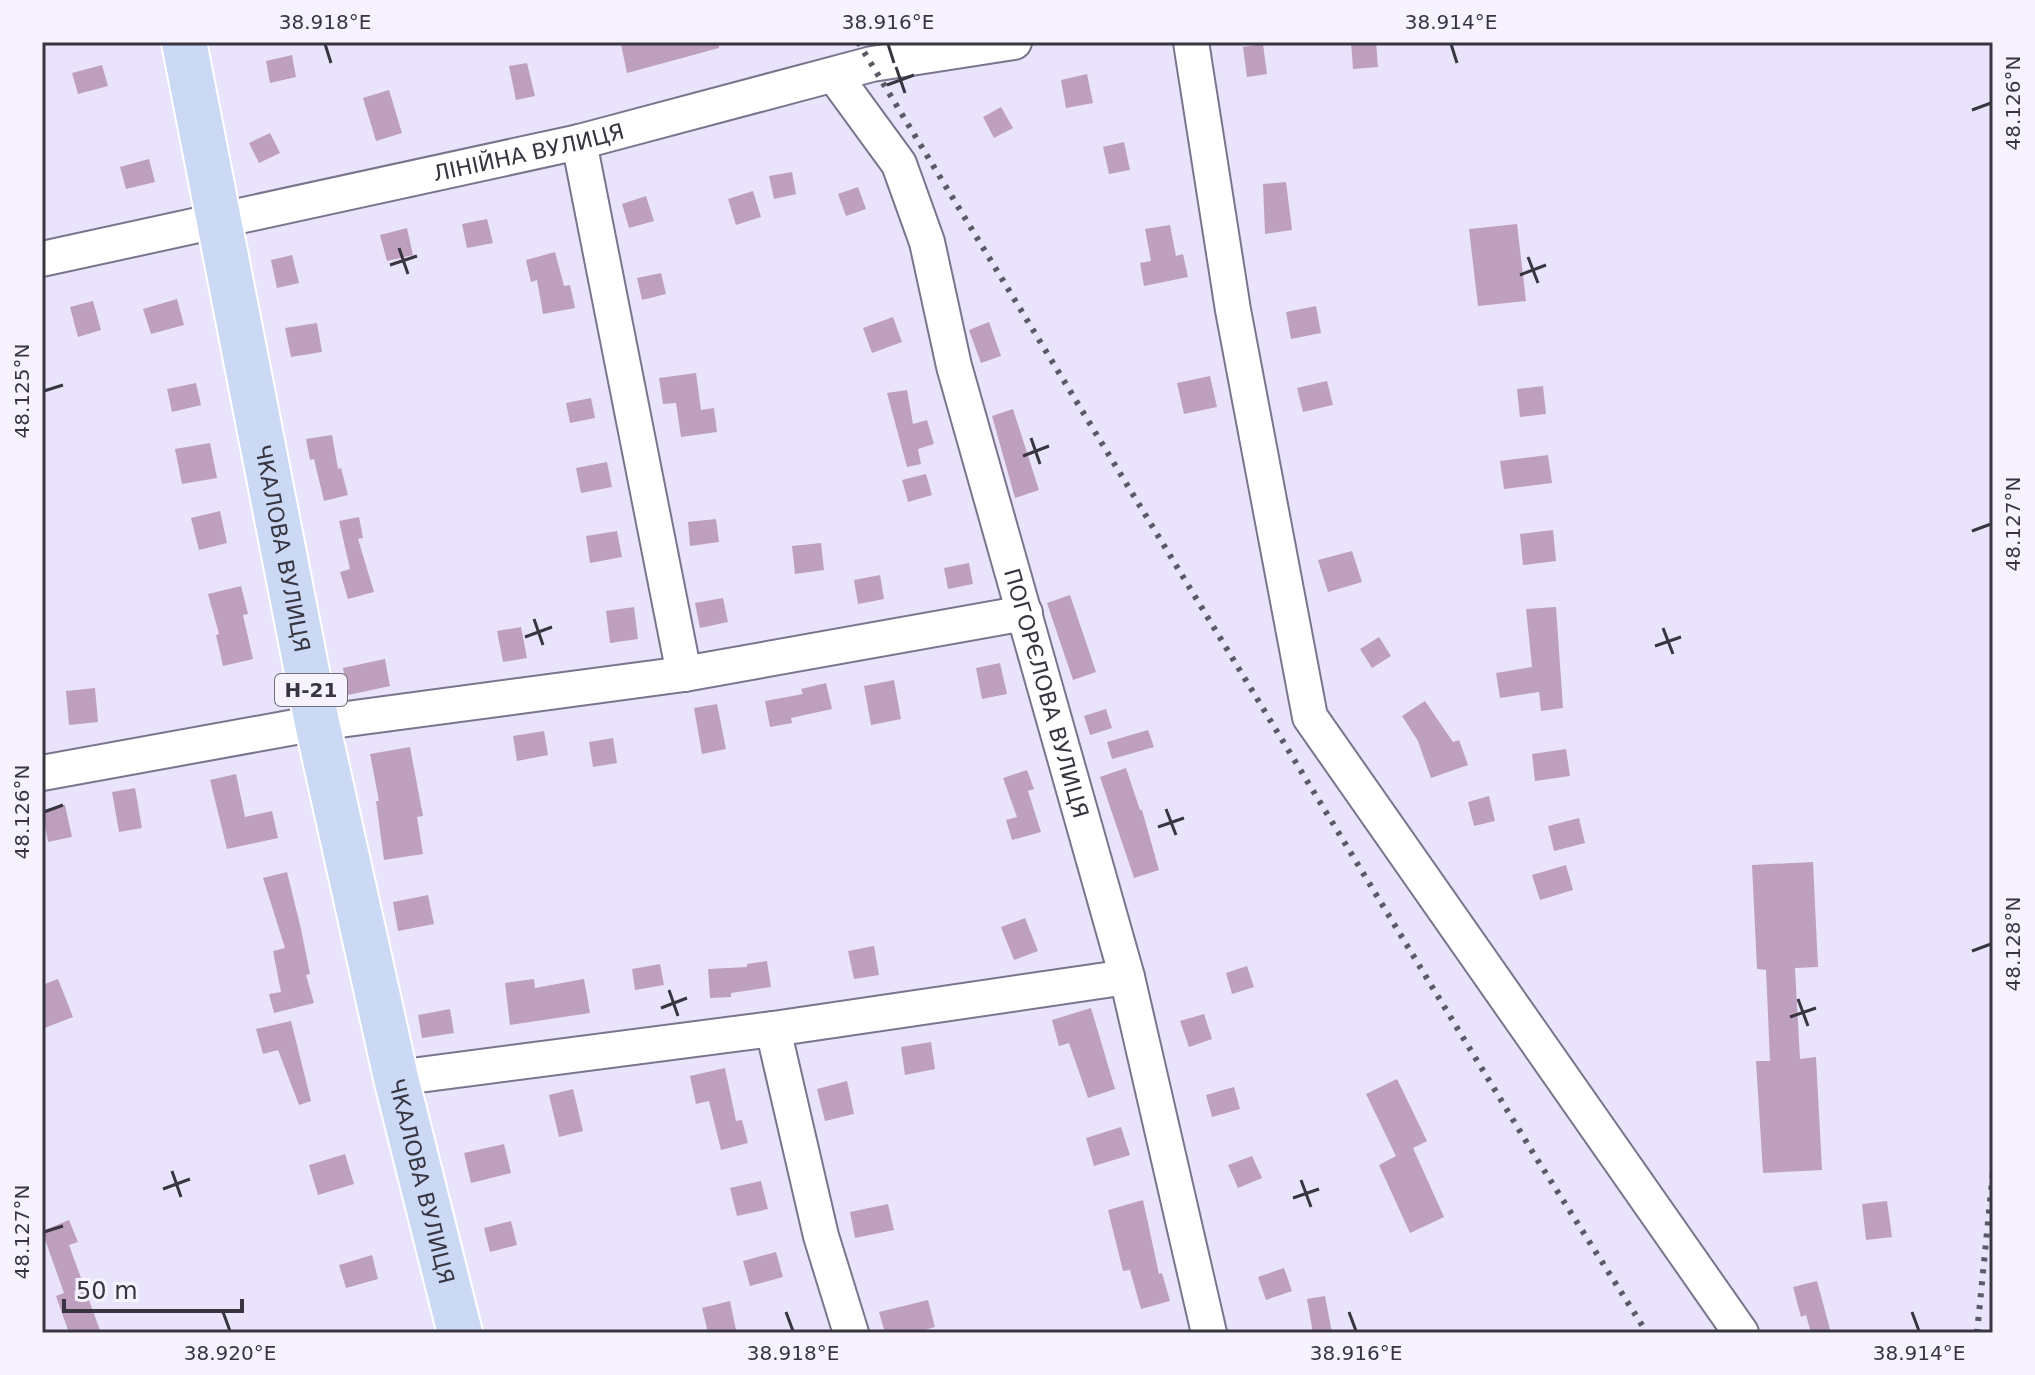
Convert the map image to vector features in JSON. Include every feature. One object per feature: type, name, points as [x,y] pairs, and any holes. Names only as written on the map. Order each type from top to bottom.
[{"type":"main road","name":"ЧКАЛОВА ВУЛИЦЯ","points":[[184,42],[317,723],[396,1078],[460,1333]]},
{"type":"street","name":"ЛІНІЙНА ВУЛИЦЯ","points":[[42,259],[579,142],[834,75],[900,51],[1014,42]]},
{"type":"street","points":[[1191,42],[1233,310],[1310,717],[1741,1333]]},
{"type":"street","name":"ПОГОРЄЛОВА ВУЛИЦЯ","points":[[834,75],[899,164],[927,242],[954,366],[1127,977],[1209,1333]]},
{"type":"street","points":[[579,142],[684,674]]},
{"type":"street","points":[[42,773],[317,723],[684,674],[1025,613]]},
{"type":"street","points":[[396,1078],[773,1029],[1127,977]]},
{"type":"street","points":[[773,1029],[821,1236],[851,1333]]},
{"type":"building","points":[[719,42],[719,48],[627,73],[621,44]]},
{"type":"building","points":[[1351,42],[1376,42],[1378,67],[1353,69]]},
{"type":"building","points":[[1263,44],[1267,74],[1247,77],[1243,47]]},
{"type":"building","points":[[292,55],[296,77],[270,83],[266,61]]},
{"type":"building","points":[[527,63],[535,96],[516,100],[509,66]]},
{"type":"building","points":[[102,65],[108,86],[78,94],[72,73]]},
{"type":"building","points":[[1087,74],[1093,103],[1066,108],[1061,80]]},
{"type":"building","points":[[389,90],[402,133],[376,141],[363,98]]},
{"type":"building","points":[[1001,107],[1013,128],[994,138],[983,117]]},
{"type":"building","points":[[270,133],[280,153],[259,163],[249,143]]},
{"type":"building","points":[[1124,142],[1130,170],[1109,174],[1103,147]]},
{"type":"building","points":[[149,159],[155,182],[126,189],[120,167]]},
{"type":"building","points":[[792,172],[796,194],[774,199],[769,176]]},
{"type":"building","points":[[1286,182],[1292,230],[1265,234],[1263,184]]},
{"type":"building","points":[[858,187],[866,209],[846,216],[838,194]]},
{"type":"building","points":[[753,191],[761,217],[736,225],[728,199]]},
{"type":"building","points":[[646,196],[654,221],[629,228],[622,204]]},
{"type":"building","points":[[487,219],[493,243],[467,248],[462,224]]},
{"type":"building","points":[[1517,224],[1526,301],[1478,306],[1469,229]]},
{"type":"building","points":[[1170,225],[1176,256],[1183,254],[1188,277],[1144,286],[1140,263],[1151,261],[1145,229]]},
{"type":"building","points":[[407,228],[413,255],[387,261],[380,235]]},
{"type":"building","points":[[555,252],[564,286],[570,285],[575,308],[543,314],[537,280],[531,282],[526,260]]},
{"type":"building","points":[[292,255],[299,283],[277,288],[271,260]]},
{"type":"building","points":[[661,273],[666,294],[642,300],[637,278]]},
{"type":"building","points":[[177,299],[184,325],[151,334],[143,309]]},
{"type":"building","points":[[93,301],[101,330],[78,337],[70,307]]},
{"type":"building","points":[[1316,306],[1321,333],[1291,339],[1286,312]]},
{"type":"building","points":[[893,317],[902,342],[872,353],[863,328]]},
{"type":"building","points":[[989,322],[1001,356],[981,363],[969,330]]},
{"type":"building","points":[[317,323],[322,352],[291,357],[285,328]]},
{"type":"building","points":[[696,373],[701,410],[714,408],[717,432],[681,437],[676,403],[663,404],[659,378]]},
{"type":"building","points":[[1210,376],[1217,407],[1184,414],[1177,383]]},
{"type":"building","points":[[1327,381],[1333,405],[1303,412],[1297,388]]},
{"type":"building","points":[[196,383],[201,405],[172,412],[167,389]]},
{"type":"building","points":[[1543,386],[1546,414],[1520,417],[1517,389]]},
{"type":"building","points":[[907,390],[913,424],[927,420],[934,444],[918,449],[921,464],[907,467],[887,393]]},
{"type":"building","points":[[591,398],[595,418],[570,423],[566,403]]},
{"type":"building","points":[[1013,409],[1039,490],[1015,498],[992,416]]},
{"type":"building","points":[[332,435],[338,469],[341,468],[348,495],[324,501],[306,439]]},
{"type":"building","points":[[210,443],[217,478],[182,484],[175,449]]},
{"type":"building","points":[[1548,455],[1552,483],[1504,489],[1500,461]]},
{"type":"building","points":[[607,462],[612,487],[581,493],[576,468]]},
{"type":"building","points":[[926,474],[932,495],[908,502],[902,480]]},
{"type":"building","points":[[220,511],[227,543],[199,550],[191,518]]},
{"type":"building","points":[[359,517],[363,538],[358,539],[374,592],[348,599],[340,572],[350,569],[339,521]]},
{"type":"building","points":[[716,519],[719,542],[690,546],[688,522]]},
{"type":"building","points":[[1553,530],[1556,561],[1523,565],[1520,534]]},
{"type":"building","points":[[617,531],[622,557],[590,563],[586,536]]},
{"type":"building","points":[[821,543],[824,570],[795,574],[792,546]]},
{"type":"building","points":[[1352,551],[1362,582],[1328,592],[1318,560]]},
{"type":"building","points":[[969,563],[973,584],[948,589],[944,568]]},
{"type":"building","points":[[880,575],[884,599],[858,604],[854,580]]},
{"type":"building","points":[[241,586],[248,614],[243,615],[253,659],[223,666],[216,635],[219,634],[208,594]]},
{"type":"building","points":[[1070,595],[1096,672],[1073,680],[1047,603]]},
{"type":"building","points":[[723,598],[728,622],[700,628],[695,603]]},
{"type":"building","points":[[634,607],[638,639],[610,643],[606,611]]},
{"type":"building","points":[[1556,607],[1563,708],[1541,711],[1539,692],[1500,698],[1496,673],[1532,667],[1526,609]]},
{"type":"building","points":[[521,627],[527,658],[503,662],[497,631]]},
{"type":"building","points":[[1379,637],[1391,656],[1372,668],[1360,649]]},
{"type":"building","points":[[385,659],[390,686],[348,695],[343,668]]},
{"type":"building","points":[[1000,663],[1007,694],[982,699],[976,668]]},
{"type":"building","points":[[894,680],[901,719],[871,725],[864,686]]},
{"type":"building","points":[[826,683],[832,709],[791,718],[792,723],[770,727],[765,701],[803,694],[801,689]]},
{"type":"building","points":[[95,688],[98,722],[69,725],[66,691]]},
{"type":"building","points":[[1425,701],[1453,742],[1459,740],[1468,765],[1431,778],[1418,741],[1402,716]]},
{"type":"building","points":[[717,704],[726,749],[702,754],[694,708]]},
{"type":"building","points":[[1106,709],[1112,728],[1090,735],[1084,716]]},
{"type":"building","points":[[1148,730],[1154,747],[1112,759],[1107,742]]},
{"type":"building","points":[[544,731],[548,755],[517,761],[513,736]]},
{"type":"building","points":[[613,738],[617,763],[593,767],[589,742]]},
{"type":"building","points":[[410,747],[423,816],[417,817],[423,854],[384,860],[376,801],[379,801],[370,754]]},
{"type":"building","points":[[1566,749],[1570,776],[1535,781],[1532,754]]},
{"type":"building","points":[[1126,768],[1159,870],[1134,878],[1100,777]]},
{"type":"building","points":[[1027,770],[1034,789],[1028,791],[1041,832],[1012,840],[1006,820],[1017,817],[1003,778]]},
{"type":"building","points":[[236,774],[245,817],[272,811],[278,838],[227,849],[210,780]]},
{"type":"building","points":[[135,788],[142,828],[119,832],[112,792]]},
{"type":"building","points":[[1489,796],[1495,821],[1474,826],[1468,802]]},
{"type":"building","points":[[65,805],[72,837],[48,842],[42,810]]},
{"type":"building","points":[[1579,818],[1585,843],[1554,851],[1548,826]]},
{"type":"building","points":[[1813,862],[1818,967],[1795,968],[1800,1059],[1816,1057],[1822,1170],[1763,1173],[1756,1061],[1770,1061],[1766,970],[1757,969],[1752,865]]},
{"type":"building","points":[[1566,865],[1573,890],[1540,900],[1532,875]]},
{"type":"building","points":[[287,872],[314,1003],[274,1013],[269,994],[281,992],[273,951],[285,948],[263,878]]},
{"type":"building","points":[[428,895],[434,924],[398,931],[393,902]]},
{"type":"building","points":[[1025,918],[1038,951],[1014,960],[1001,927]]},
{"type":"building","points":[[874,946],[879,975],[854,979],[848,951]]},
{"type":"building","points":[[767,961],[771,987],[731,993],[731,997],[710,998],[708,969],[747,967],[747,964]]},
{"type":"building","points":[[660,964],[664,985],[635,990],[632,969]]},
{"type":"building","points":[[1247,966],[1254,987],[1232,994],[1226,973]]},
{"type":"building","points":[[58,979],[73,1017],[42,1029],[42,985]]},
{"type":"building","points":[[534,979],[535,988],[584,979],[590,1013],[510,1025],[505,983]]},
{"type":"building","points":[[1091,1008],[1115,1089],[1088,1098],[1069,1043],[1059,1046],[1052,1020]]},
{"type":"building","points":[[450,1009],[454,1033],[422,1038],[418,1015]]},
{"type":"building","points":[[1204,1014],[1212,1039],[1189,1047],[1180,1021]]},
{"type":"building","points":[[291,1021],[311,1101],[299,1105],[278,1050],[263,1054],[256,1029]]},
{"type":"building","points":[[931,1042],[935,1069],[905,1075],[901,1047]]},
{"type":"building","points":[[725,1068],[736,1121],[742,1120],[748,1143],[721,1150],[709,1101],[696,1104],[690,1076]]},
{"type":"building","points":[[1397,1079],[1427,1141],[1413,1148],[1444,1217],[1410,1233],[1379,1165],[1396,1156],[1366,1094]]},
{"type":"building","points":[[847,1081],[854,1114],[825,1121],[817,1089]]},
{"type":"building","points":[[1234,1087],[1240,1109],[1212,1117],[1206,1095]]},
{"type":"building","points":[[573,1089],[583,1131],[559,1137],[549,1095]]},
{"type":"building","points":[[1121,1127],[1130,1155],[1094,1166],[1086,1138]]},
{"type":"building","points":[[504,1144],[511,1173],[471,1183],[464,1153]]},
{"type":"building","points":[[345,1154],[354,1184],[318,1195],[309,1165]]},
{"type":"building","points":[[1252,1156],[1262,1178],[1238,1188],[1228,1165]]},
{"type":"building","points":[[761,1181],[768,1209],[737,1216],[730,1188]]},
{"type":"building","points":[[1143,1200],[1159,1274],[1162,1273],[1170,1301],[1141,1309],[1130,1270],[1123,1271],[1108,1210]]},
{"type":"building","points":[[1887,1201],[1892,1237],[1866,1240],[1862,1204]]},
{"type":"building","points":[[888,1204],[894,1230],[855,1238],[850,1212]]},
{"type":"building","points":[[69,1220],[78,1242],[69,1245],[101,1333],[69,1333],[56,1296],[64,1293],[42,1231]]},
{"type":"building","points":[[511,1221],[517,1245],[490,1252],[484,1228]]},
{"type":"building","points":[[776,1252],[783,1277],[750,1286],[743,1261]]},
{"type":"building","points":[[372,1255],[378,1279],[346,1288],[339,1265]]},
{"type":"building","points":[[1284,1268],[1292,1291],[1266,1300],[1258,1277]]},
{"type":"building","points":[[1817,1281],[1831,1333],[1811,1333],[1806,1315],[1801,1317],[1793,1287]]},
{"type":"building","points":[[1325,1296],[1332,1333],[1313,1333],[1307,1299]]},
{"type":"building","points":[[928,1300],[935,1327],[913,1333],[885,1333],[879,1312]]},
{"type":"building","points":[[730,1301],[736,1330],[708,1333],[702,1308]]},
{"type":"railway","points":[[858,42],[1535,1156],[1647,1333]]},
{"type":"railway","points":[[1977,1333],[1993,1171]]}]
